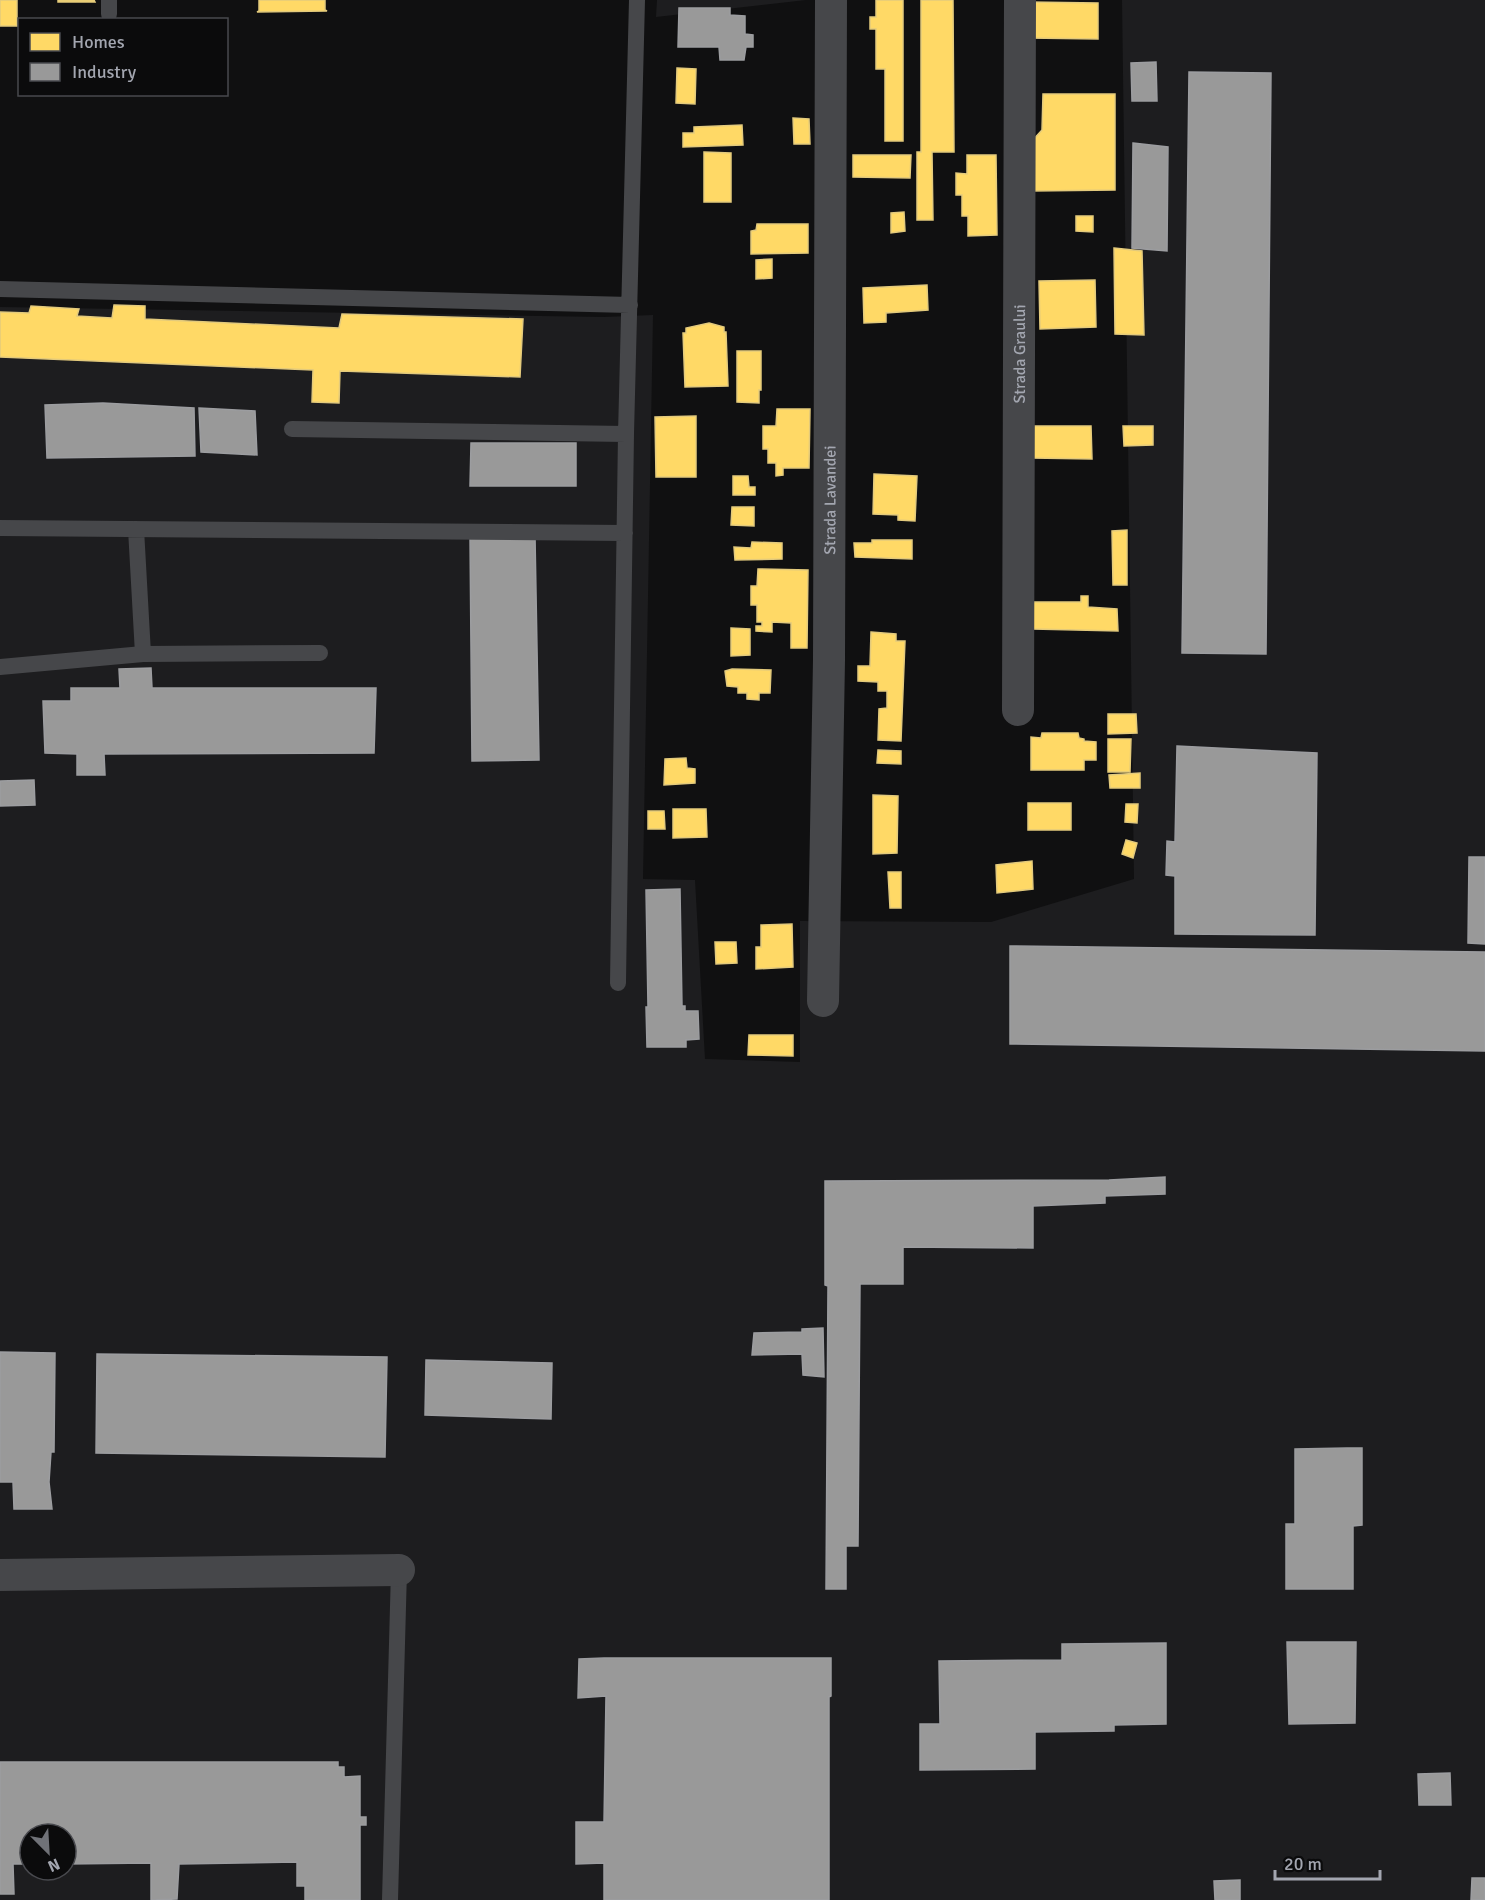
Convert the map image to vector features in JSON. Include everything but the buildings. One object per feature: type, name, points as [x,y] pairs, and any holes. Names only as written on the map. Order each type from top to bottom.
[{"type":"street","name":"Strada Lavandei","points":[[823,1001],[829,660],[831,0]]},
{"type":"street","name":"Strada Graului","points":[[1018,710],[1020,0]]},
{"type":"street","points":[[0,1575],[399,1570]]},
{"type":"lane","points":[[618,983],[626,434],[637,0]]},
{"type":"lane","points":[[0,289],[630,305]]},
{"type":"lane","points":[[292,429],[626,434]]},
{"type":"lane","points":[[0,528],[625,532]]},
{"type":"lane","points":[[136,529],[143,654]]},
{"type":"lane","points":[[0,667],[143,654],[320,653]]},
{"type":"lane","points":[[390,1900],[399,1570]]},
{"type":"shaded area","points":[[657,0],[806,0],[656,17]]},
{"type":"shaded area","points":[[1122,0],[1485,0],[1485,1900],[0,1900],[0,307],[604,317],[653,315],[643,879],[695,880],[705,1059],[800,1062],[800,921],[991,922],[1134,879]]}]
